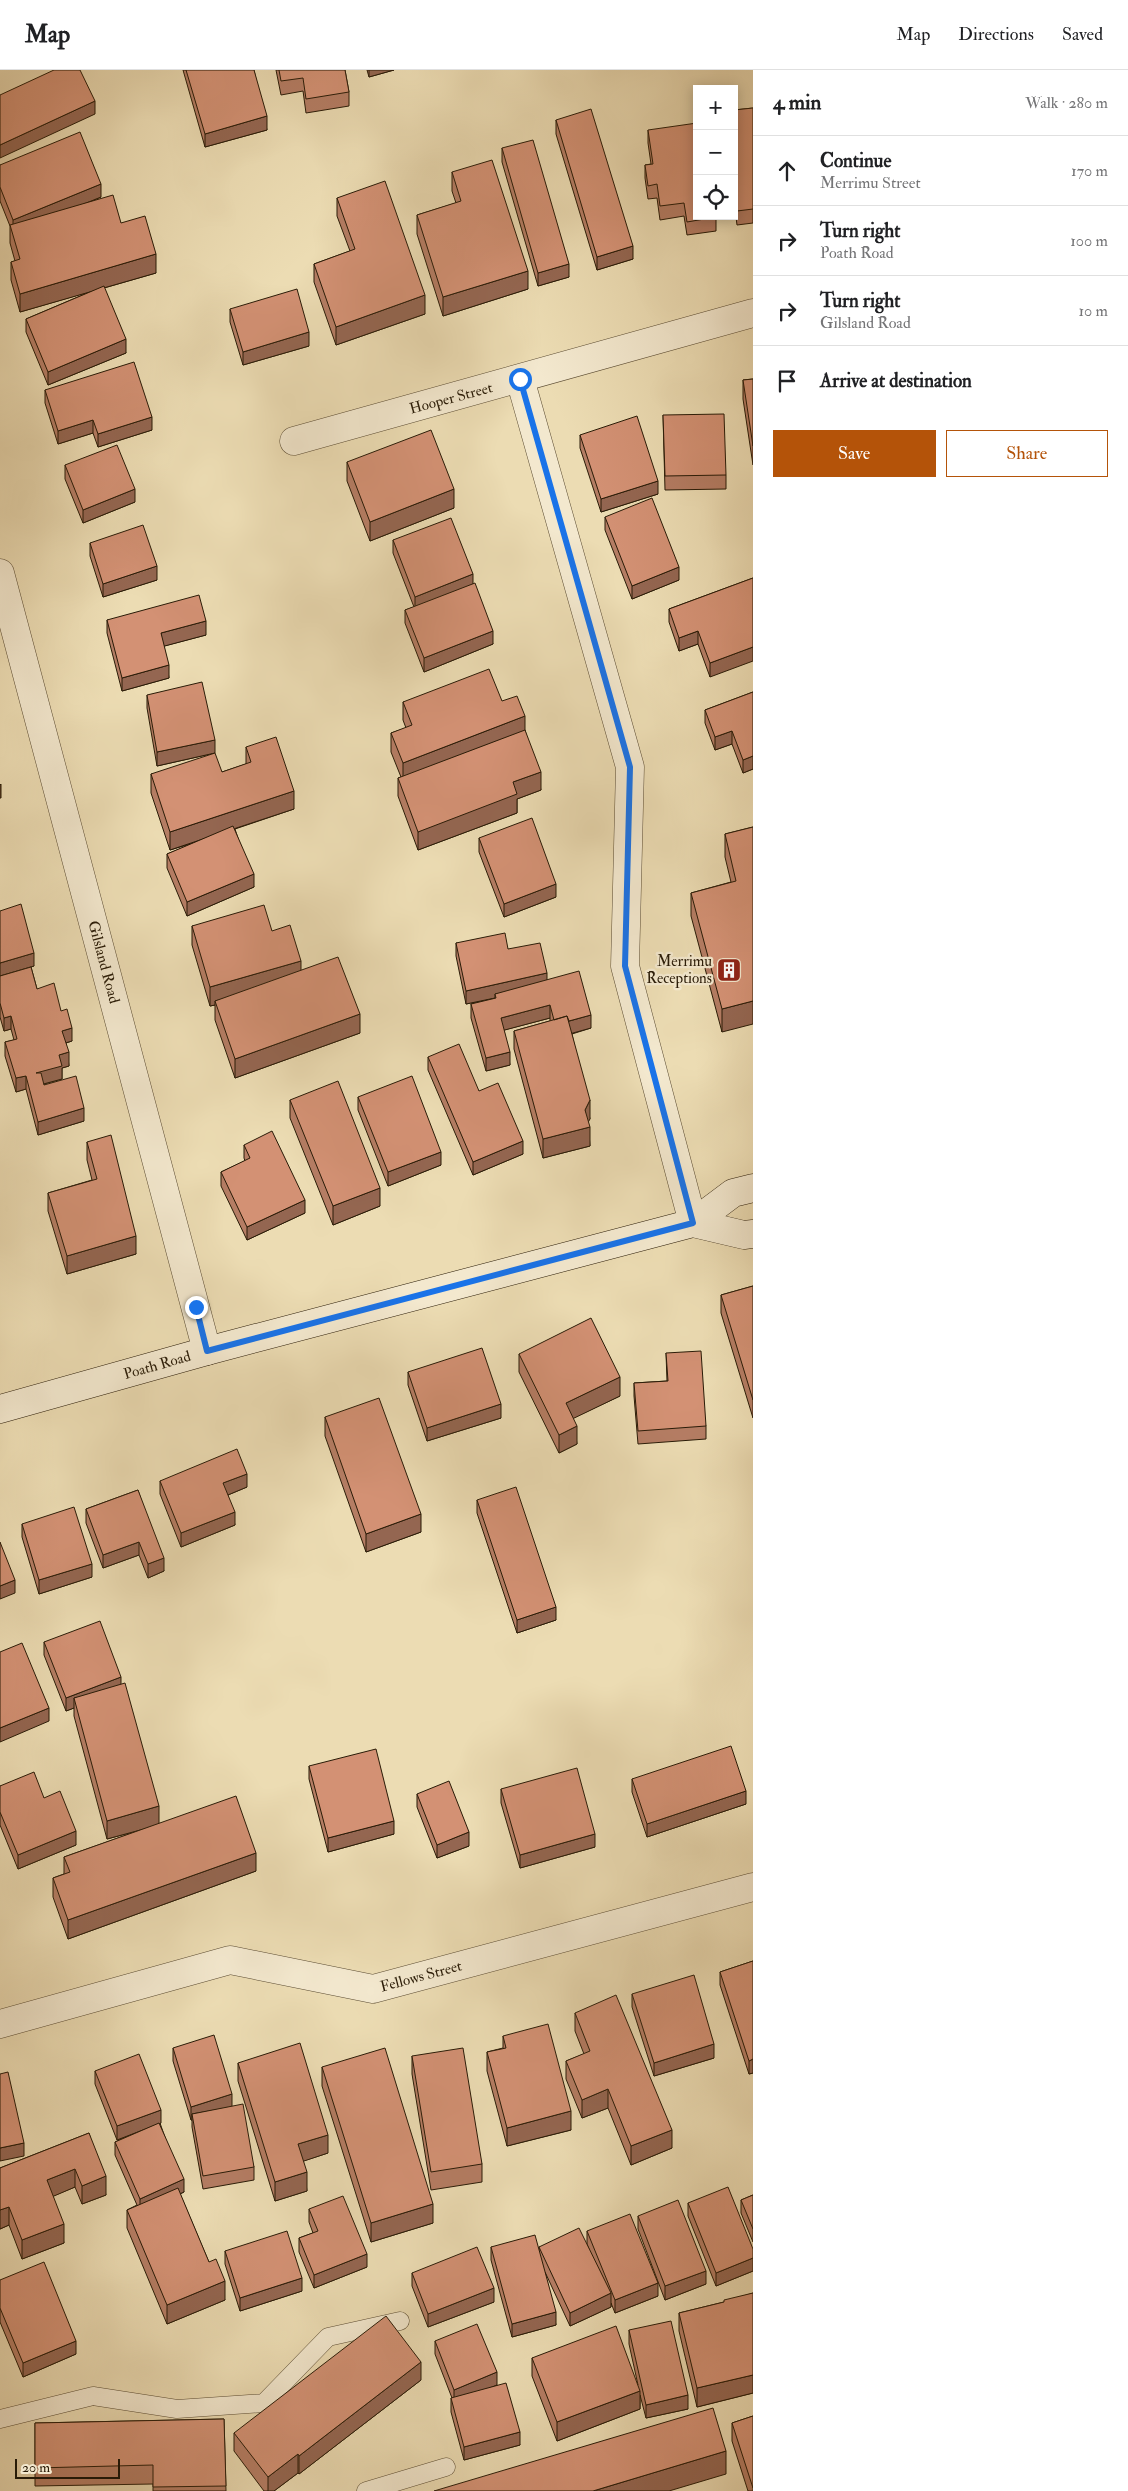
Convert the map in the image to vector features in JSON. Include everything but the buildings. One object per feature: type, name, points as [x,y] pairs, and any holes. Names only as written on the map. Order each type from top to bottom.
[{"type":"street","name":"Hooper Street","points":[[294,441],[753,313]]},
{"type":"street","points":[[520,379],[630,767],[625,966],[693,1223]]},
{"type":"street","name":"Gilsland Road","points":[[0,574],[207,1351]]},
{"type":"street","name":"Poath Road","points":[[0,1409],[207,1351],[693,1223],[733,1193],[753,1188]]},
{"type":"street","name":"Poath Road","points":[[693,1223],[744,1235],[753,1234]]},
{"type":"street","name":"Fellows Street","points":[[0,2024],[230,1960],[373,1989],[753,1887]]},
{"type":"lane","points":[[0,2419],[93,2396],[177,2409],[264,2404],[328,2337],[400,2321]]},
{"type":"lane","points":[[366,2491],[446,2468]]},
{"type":"place","name":"Merrimu Receptions","points":[[729,970]]},
{"type":"route","points":[[196,1307],[207,1351],[693,1223],[625,966],[630,767],[520,379]]}]
